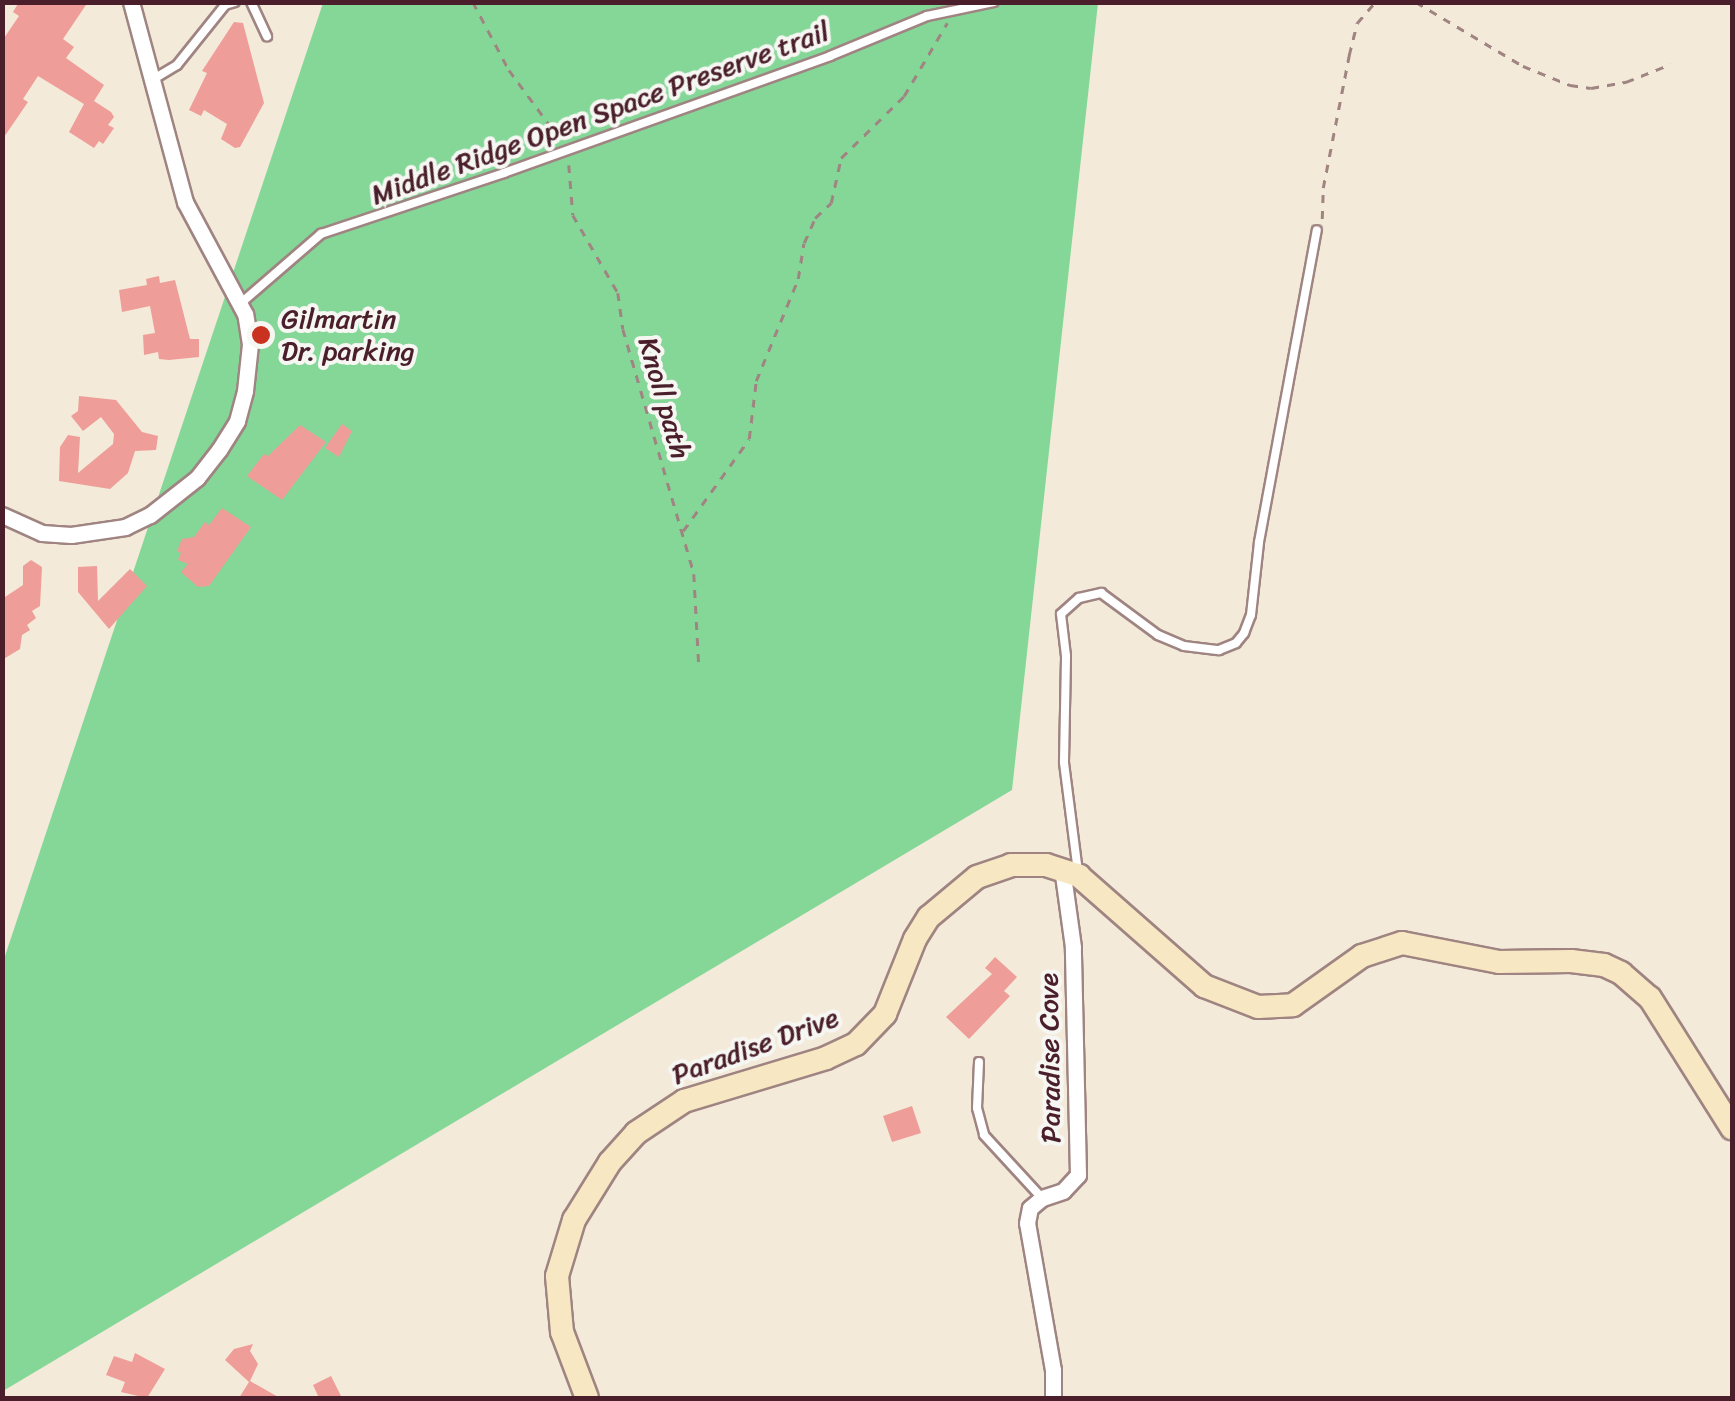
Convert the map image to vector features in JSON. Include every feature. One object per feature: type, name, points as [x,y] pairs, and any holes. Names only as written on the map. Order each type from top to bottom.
[{"type":"street","points":[[2,516],[42,533],[98,532],[150,515],[197,478],[237,421],[245,390],[250,344],[241,303],[191,219],[131,2]]},
{"type":"street","name":"Paradise Drive","points":[[587,1398],[562,1332],[557,1276],[574,1220],[623,1146],[652,1120],[684,1101],[826,1058],[856,1044],[884,1014],[915,939],[929,917],[977,877],[1011,865],[1071,872]]},
{"type":"street","points":[[1071,872],[1204,986],[1258,1007],[1293,1005],[1309,998],[1362,956],[1402,943],[1498,962],[1571,960],[1604,966],[1621,973],[1650,998],[1732,1128]]},
{"type":"street","name":"Paradise Cove","points":[[1042,1198],[1062,1191],[1078,1175],[1071,872]]},
{"type":"street","points":[[1042,1198],[1030,1208],[1027,1222],[1053,1370],[1053,1398]]},
{"type":"lane","points":[[152,80],[177,65],[225,5],[235,2]]},
{"type":"lane","points":[[251,2],[268,37]]},
{"type":"lane","name":"Middle Ridge Open Space Preserve trail","points":[[241,303],[321,234],[830,56],[927,16],[994,2]]},
{"type":"lane","points":[[1071,872],[1064,762],[1066,656],[1061,614],[1080,598],[1101,594],[1158,635],[1184,646],[1227,648],[1244,633],[1251,615],[1259,542],[1317,230]]},
{"type":"lane","points":[[979,1062],[977,1108],[984,1136],[1042,1198]]},
{"type":"path","points":[[473,2],[508,70],[568,150]]},
{"type":"path","points":[[1317,230],[1349,54],[1357,23],[1375,2]]},
{"type":"path","points":[[1416,2],[1522,66],[1570,85],[1592,88],[1626,82],[1671,64]]},
{"type":"path","points":[[682,532],[749,439],[756,381],[798,278],[804,243],[815,218],[831,202],[842,158],[904,96],[956,10]]},
{"type":"path","name":"Knoll path","points":[[568,150],[573,215],[618,293],[624,329],[694,574],[699,665]]},
{"type":"green space","points":[[323,3],[1098,3],[1012,790],[3,1391],[3,962]]},
{"type":"building","points":[[19,2],[88,2],[63,39],[74,47],[66,58],[104,85],[94,101],[111,112],[114,117],[108,125],[114,128],[103,144],[99,141],[94,148],[69,132],[84,104],[38,76],[23,99],[28,102],[2,140],[2,41],[19,16],[13,12]]},
{"type":"building","points":[[234,22],[243,23],[264,103],[240,147],[235,148],[221,139],[227,124],[204,110],[201,116],[189,110],[207,73],[202,71]]},
{"type":"building","points":[[159,276],[160,283],[175,280],[190,339],[199,339],[199,357],[169,360],[159,359],[158,352],[144,355],[143,335],[155,333],[150,306],[122,312],[119,290],[147,285],[146,279]]},
{"type":"building","points":[[79,396],[116,400],[142,432],[158,436],[156,450],[135,451],[128,473],[110,489],[59,481],[60,447],[68,435],[80,437],[78,473],[113,444],[114,434],[101,417],[83,431],[71,416],[78,411]]},
{"type":"building","points":[[342,424],[352,431],[339,457],[325,448]]},
{"type":"building","points":[[300,425],[326,442],[282,500],[247,476],[264,454],[268,456]]},
{"type":"building","points":[[222,508],[251,527],[209,586],[198,587],[181,572],[188,564],[178,560],[181,553],[177,551],[182,539],[194,537]]},
{"type":"building","points":[[31,560],[42,567],[40,606],[32,611],[36,618],[27,625],[30,630],[22,635],[20,649],[2,660],[2,599],[23,585],[23,566]]},
{"type":"building","points":[[97,566],[98,601],[130,569],[147,586],[109,629],[78,592],[78,567]]},
{"type":"building","points":[[995,957],[1017,977],[1004,991],[1010,996],[969,1039],[946,1017],[992,974],[985,968]]},
{"type":"building","points":[[912,1106],[921,1133],[892,1142],[883,1116]]},
{"type":"building","points":[[253,1344],[250,1351],[258,1364],[250,1381],[280,1398],[239,1398],[249,1382],[225,1360],[234,1349]]},
{"type":"building","points":[[135,1353],[165,1369],[147,1398],[121,1392],[125,1382],[106,1375],[114,1356],[132,1362]]},
{"type":"building","points":[[331,1376],[342,1398],[319,1398],[313,1385]]},
{"type":"place","name":"Gilmartin Dr. parking","points":[[261,335]]}]
